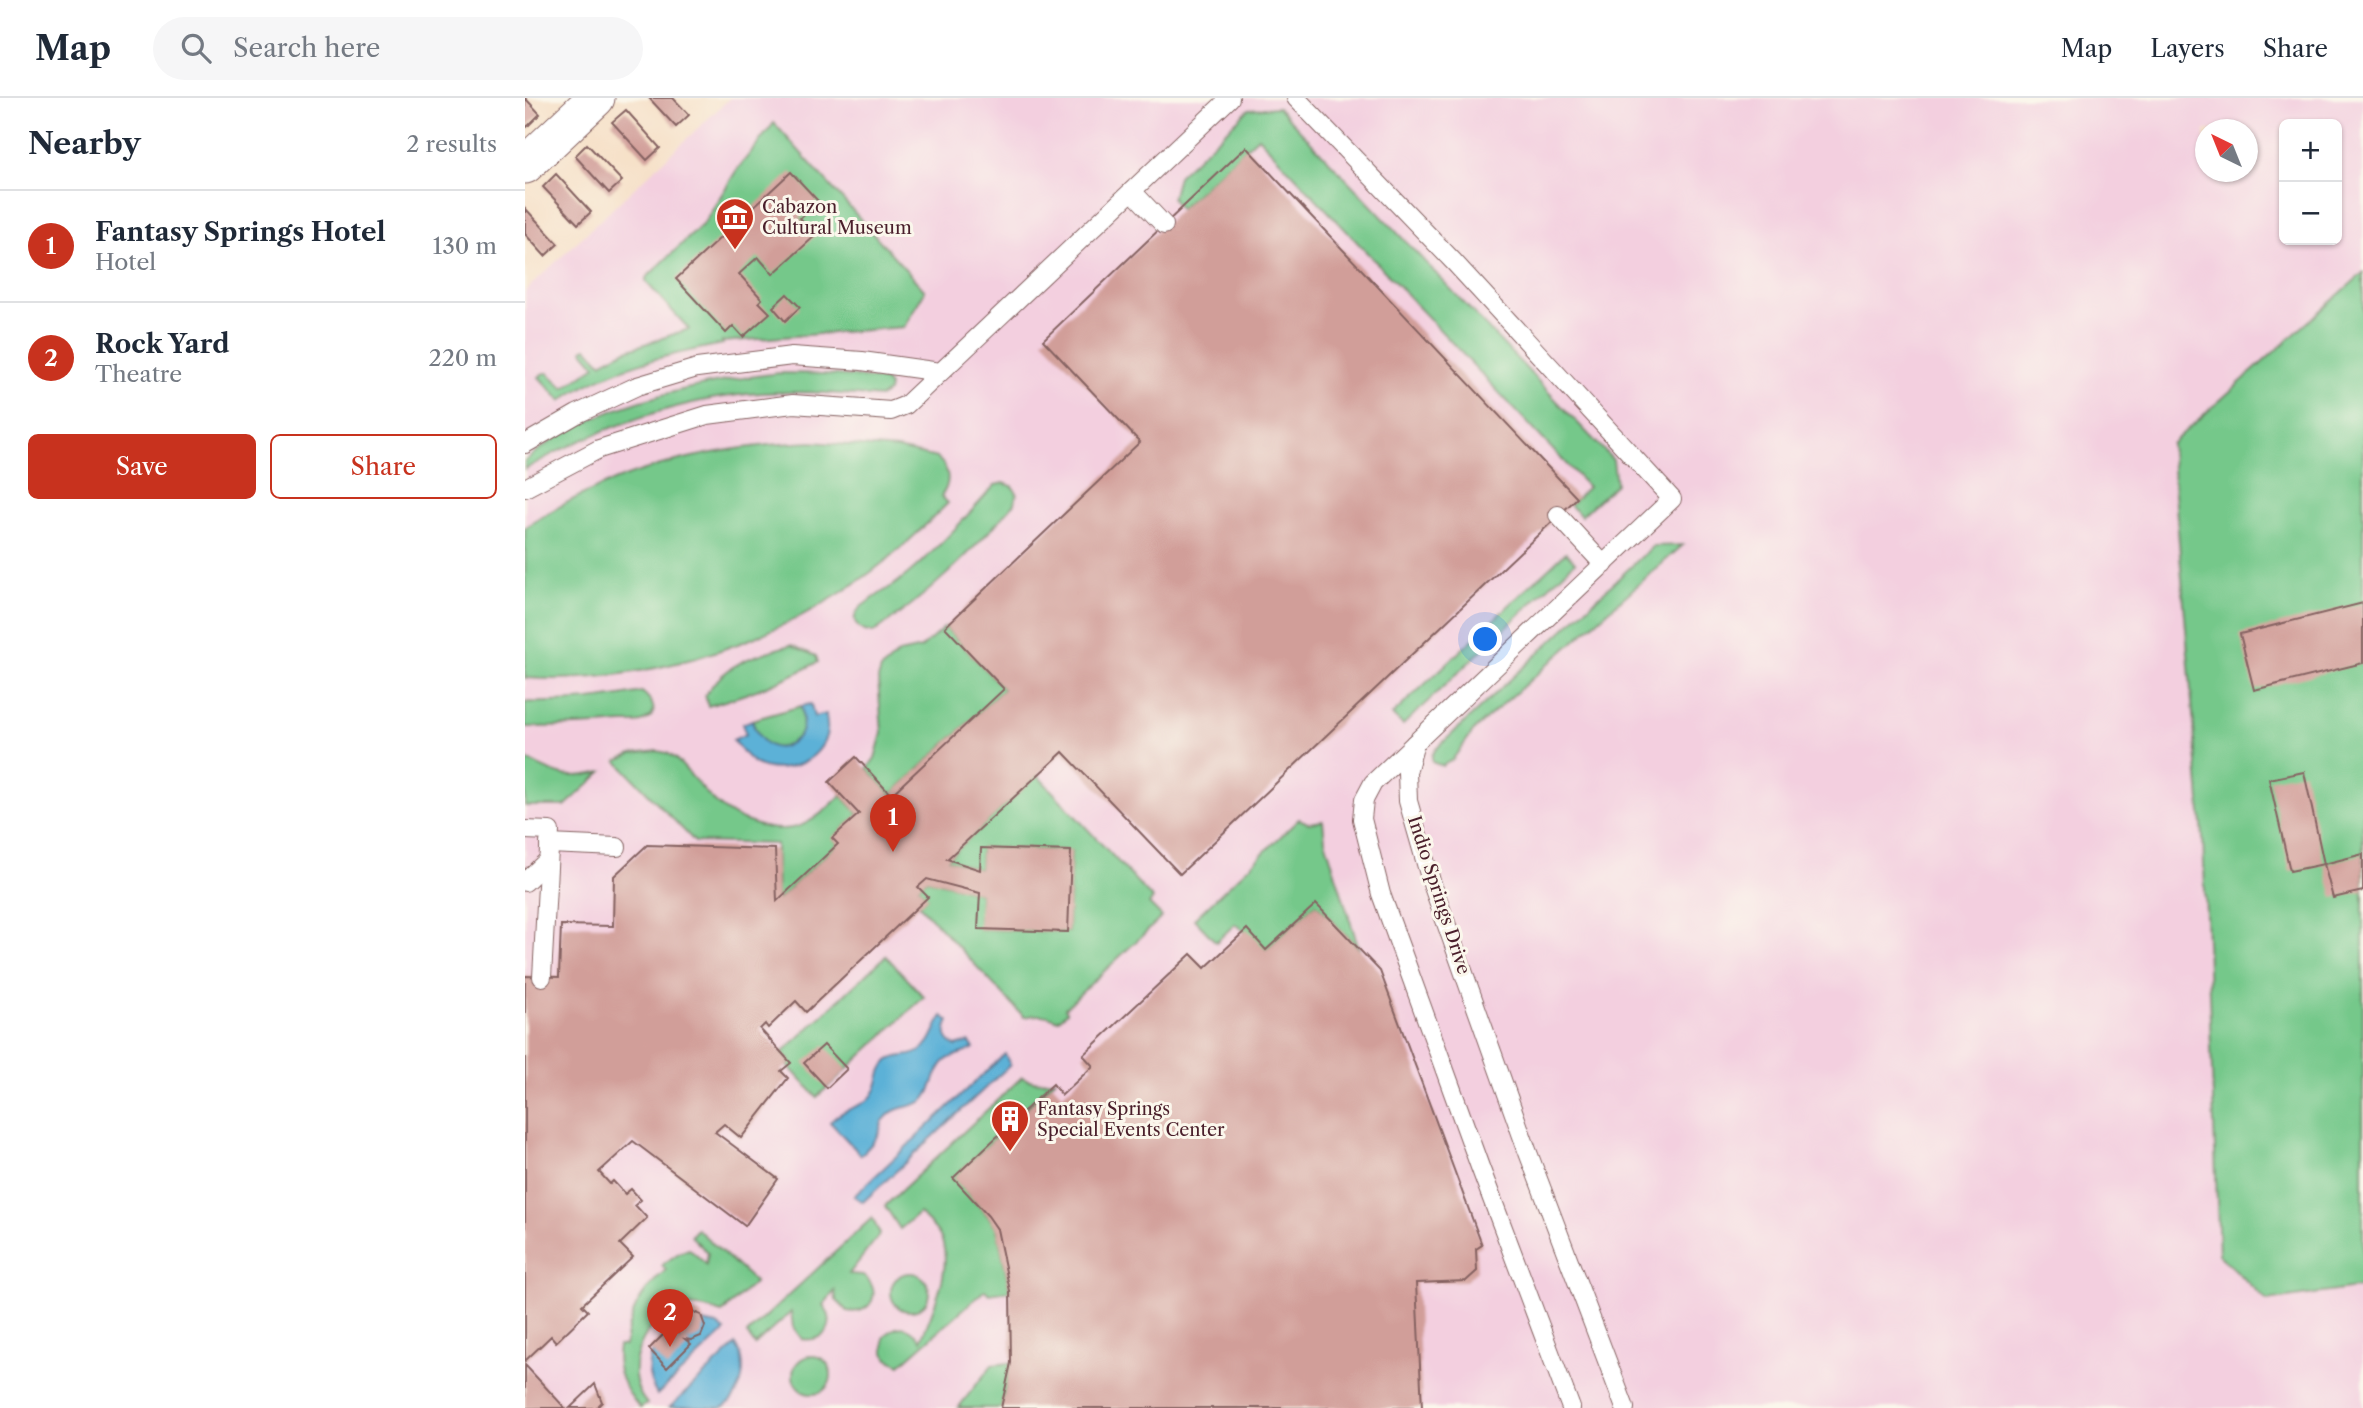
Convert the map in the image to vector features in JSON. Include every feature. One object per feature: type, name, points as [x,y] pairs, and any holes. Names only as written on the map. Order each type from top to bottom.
[{"type":"street","points":[[525,165],[596,98]]},
{"type":"lane","points":[[525,488],[599,449],[707,415],[793,404],[891,411],[906,405],[1230,98]]},
{"type":"lane","points":[[1296,98],[1454,262],[1672,499],[1373,783],[1364,800],[1362,818],[1381,894],[1571,1408]]},
{"type":"lane","points":[[1132,191],[1164,225]]},
{"type":"lane","points":[[525,444],[577,414],[637,386],[697,368],[793,356],[862,361],[940,372]]},
{"type":"lane","points":[[1558,515],[1604,565]]},
{"type":"lane","name":"Indio Springs Drive","points":[[1415,742],[1408,772],[1408,801],[1431,881],[1527,1150],[1625,1408]]},
{"type":"lane","points":[[525,830],[550,831],[543,977]]},
{"type":"lane","points":[[525,882],[549,852],[617,847]]},
{"type":"shaded area","points":[[730,98],[2363,98],[2363,273],[2171,444],[2203,838],[2267,1301],[2363,1287],[2363,1408],[525,1408],[525,291]]},
{"type":"green space","points":[[1278,107],[1613,460],[1616,484],[1581,516],[1570,505],[1588,487],[1258,137],[1180,209],[1172,199],[1178,176],[1249,109]]},
{"type":"green space","points":[[774,123],[925,291],[904,327],[722,342],[723,344],[660,358],[618,371],[579,389],[561,401],[539,377],[548,373],[564,388],[596,366],[584,349],[587,348],[601,363],[624,351],[689,329],[646,282],[646,278],[704,223],[736,171]]},
{"type":"green space","points":[[2363,273],[2363,1287],[2267,1301],[2219,1255],[2203,838],[2171,444]]},
{"type":"green space","points":[[779,373],[859,377],[885,381],[889,386],[888,392],[880,397],[777,392],[701,401],[609,429],[525,469],[525,461],[551,442],[612,411],[680,390]]},
{"type":"green space","points":[[812,442],[898,449],[937,458],[947,471],[948,481],[941,496],[948,503],[897,552],[850,586],[809,612],[764,633],[718,651],[670,665],[622,674],[525,678],[525,528],[591,491],[662,465],[736,449]]},
{"type":"green space","points":[[1004,483],[1012,486],[1017,493],[1015,503],[966,556],[913,604],[874,632],[865,631],[855,623],[859,609],[925,559],[995,485]]},
{"type":"green space","points":[[1683,545],[1476,728],[1452,760],[1442,766],[1432,762],[1436,749],[1653,546]]},
{"type":"green space","points":[[1566,552],[1575,562],[1403,725],[1392,715]]},
{"type":"green space","points":[[945,627],[1004,689],[891,795],[867,769],[875,758],[882,733],[878,679],[881,669],[899,653],[921,648]]},
{"type":"green space","points":[[791,645],[816,656],[818,662],[765,687],[708,706],[705,695],[732,667],[742,661]]},
{"type":"green space","points":[[642,692],[652,703],[653,711],[649,718],[642,722],[525,727],[525,702],[584,700]]},
{"type":"green space","points":[[801,706],[802,729],[794,741],[778,748],[772,747],[758,734],[752,720]]},
{"type":"green space","points":[[657,751],[675,758],[725,810],[754,824],[780,829],[802,825],[822,813],[841,795],[859,814],[833,838],[838,844],[777,901],[776,844],[695,842],[617,761],[632,754]]},
{"type":"green space","points":[[525,759],[561,775],[578,776],[602,772],[565,806],[525,806]]},
{"type":"green space","points":[[1037,775],[1153,899],[1149,904],[1162,917],[1065,1008],[1067,1012],[1058,1020],[1041,1015],[1024,1017],[919,905],[927,897],[918,887],[927,879],[980,893],[979,929],[1068,932],[1071,851],[981,848],[980,870],[947,859]]},
{"type":"green space","points":[[1299,819],[1308,823],[1323,821],[1325,840],[1359,949],[1316,904],[1266,950],[1235,924],[1216,942],[1194,919]]},
{"type":"green space","points":[[886,956],[924,997],[817,1097],[788,1066],[791,1062],[782,1053]]},
{"type":"green space","points":[[1022,1077],[1039,1082],[1056,1079],[954,1178],[997,1229],[1010,1291],[989,1294],[985,1290],[900,1365],[888,1359],[884,1353],[884,1338],[893,1329],[903,1327],[913,1331],[921,1340],[941,1286],[945,1257],[938,1233],[919,1213],[900,1229],[885,1206]]},
{"type":"green space","points":[[872,1218],[880,1234],[849,1274],[863,1275],[869,1281],[873,1295],[868,1306],[855,1312],[847,1311],[836,1300],[835,1291],[823,1305],[829,1325],[823,1335],[802,1339],[793,1327],[791,1312],[755,1345],[747,1334]]},
{"type":"green space","points":[[697,1229],[755,1282],[722,1313],[698,1307],[684,1307],[669,1312],[657,1321],[647,1333],[636,1362],[635,1377],[647,1404],[640,1408],[621,1379],[617,1364],[618,1346],[625,1346],[633,1313],[643,1294],[666,1270],[662,1265],[689,1249],[706,1264],[708,1253],[691,1236]]},
{"type":"green space","points":[[910,1273],[924,1278],[929,1292],[924,1306],[910,1311],[896,1306],[891,1292],[896,1278]]},
{"type":"green space","points":[[812,1356],[826,1361],[831,1375],[826,1389],[812,1394],[798,1389],[793,1375],[798,1361]]},
{"type":"green space","points":[[1011,1363],[1001,1408],[958,1408],[992,1365]]},
{"type":"water","points":[[811,704],[814,717],[826,714],[827,731],[818,751],[799,764],[777,769],[766,768],[746,756],[733,740],[746,734],[742,724],[752,720],[758,734],[767,744],[778,748],[785,746],[801,731],[801,706]]},
{"type":"water","points":[[943,1016],[949,1021],[946,1036],[949,1041],[956,1046],[969,1042],[974,1048],[945,1061],[924,1100],[897,1109],[889,1115],[861,1155],[830,1122],[868,1100],[888,1061],[895,1057],[915,1054],[924,1048]]},
{"type":"water","points":[[1005,1054],[1010,1065],[863,1202],[854,1196]]},
{"type":"water","points":[[698,1321],[717,1325],[725,1331],[657,1395],[649,1368],[650,1356],[655,1346],[672,1330]]},
{"type":"water","points":[[736,1345],[742,1361],[742,1379],[729,1402],[722,1408],[670,1407]]},
{"type":"building","points":[[525,98],[540,114],[527,127],[525,124]]},
{"type":"building","points":[[649,98],[673,98],[689,115],[676,127]]},
{"type":"building","points":[[626,110],[660,148],[647,160],[612,122]]},
{"type":"building","points":[[587,144],[622,181],[609,193],[575,156]]},
{"type":"building","points":[[1246,147],[1577,498],[1180,874],[1063,752],[947,859],[980,870],[981,848],[1071,851],[1068,932],[978,929],[980,893],[927,879],[918,887],[928,897],[806,1012],[796,1001],[768,1028],[765,1024],[760,1029],[791,1063],[781,1071],[788,1078],[741,1138],[724,1124],[715,1132],[778,1179],[745,1226],[633,1141],[599,1172],[610,1184],[613,1181],[625,1194],[631,1189],[641,1200],[635,1205],[647,1218],[620,1244],[633,1257],[582,1305],[588,1311],[556,1342],[551,1336],[525,1361],[525,976],[559,977],[561,925],[613,926],[614,876],[647,845],[775,849],[777,901],[838,844],[832,838],[859,814],[829,782],[856,757],[891,795],[1004,689],[945,627],[1140,442],[1043,340]]},
{"type":"building","name":"Cabazon Cultural Museum","points":[[791,172],[818,201],[800,218],[816,235],[773,274],[758,257],[739,274],[762,299],[759,302],[770,313],[743,337],[733,326],[726,333],[676,279]]},
{"type":"building","points":[[556,174],[591,212],[578,224],[543,187]]},
{"type":"building","points":[[525,208],[558,244],[545,256],[525,234]]},
{"type":"building","points":[[787,294],[800,307],[785,321],[773,307]]},
{"type":"building","points":[[2363,603],[2363,663],[2254,690],[2240,634]]},
{"type":"building","points":[[2304,772],[2324,864],[2290,871],[2269,779]]},
{"type":"building","points":[[2363,854],[2363,891],[2333,898],[2324,864]]},
{"type":"building","points":[[1316,904],[1380,971],[1482,1245],[1476,1249],[1477,1271],[1466,1281],[1416,1283],[1422,1408],[1001,1408],[1011,1363],[1010,1291],[997,1229],[953,1178],[1053,1084],[1062,1095],[1093,1066],[1083,1055],[1191,954],[1205,968],[1247,929],[1266,950]]},
{"type":"building","points":[[824,1045],[847,1069],[827,1088],[804,1063]]},
{"type":"building","points":[[691,1311],[701,1315],[705,1326],[701,1336],[685,1339],[691,1344],[667,1368],[649,1349],[672,1326],[677,1331],[676,1326],[681,1316]]},
{"type":"building","points":[[525,1365],[565,1408],[525,1408]]},
{"type":"building","points":[[595,1384],[602,1402],[596,1408],[570,1408]]},
{"type":"place","name":"Cabazon Cultural Museum","points":[[735,251]]},
{"type":"place","name":"Fantasy Springs Hotel","points":[[893,852]]},
{"type":"place","name":"Fantasy Springs Special Events Center","points":[[1010,1153]]},
{"type":"place","name":"Rock Yard","points":[[670,1347]]}]
